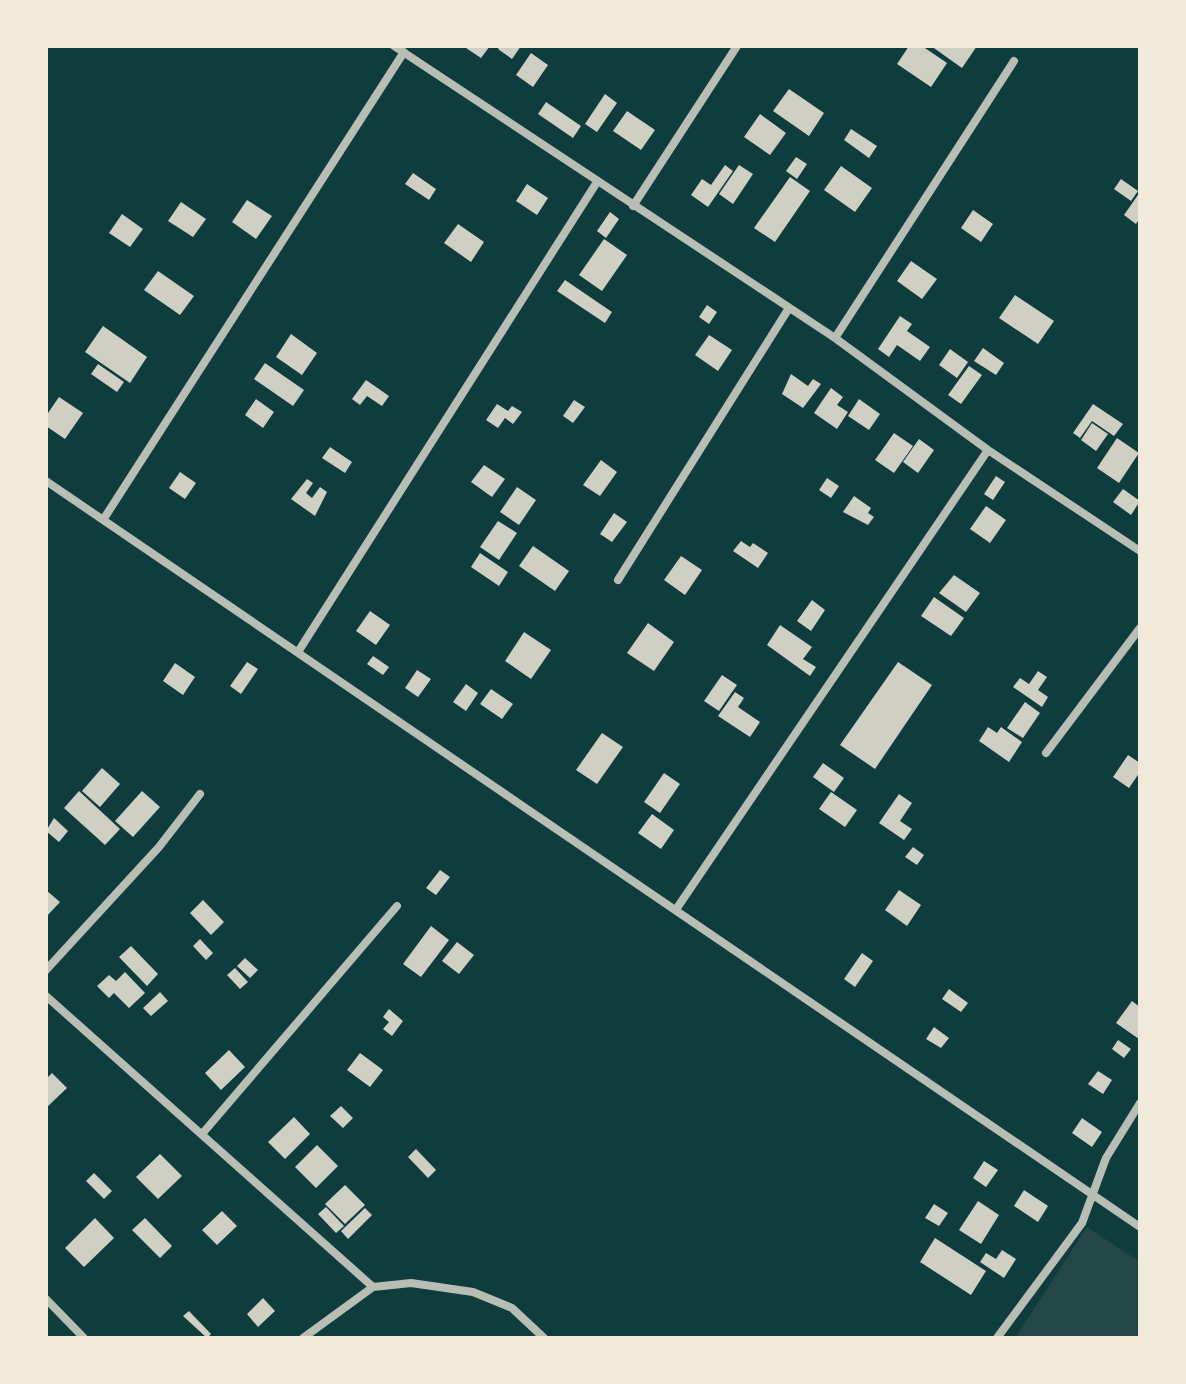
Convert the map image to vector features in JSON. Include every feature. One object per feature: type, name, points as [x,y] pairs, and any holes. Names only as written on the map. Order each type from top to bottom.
[{"type":"street","points":[[394,46],[835,338],[988,450],[1140,551]]},
{"type":"street","points":[[633,206],[737,46]]},
{"type":"street","points":[[103,520],[404,52]]},
{"type":"street","points":[[835,338],[1014,61]]},
{"type":"street","points":[[298,652],[597,182]]},
{"type":"street","points":[[618,580],[789,308]]},
{"type":"street","points":[[677,908],[988,450]]},
{"type":"street","points":[[46,481],[677,908],[1140,1227]]},
{"type":"street","points":[[1046,753],[1140,628]]},
{"type":"street","points":[[46,970],[159,847],[200,794]]},
{"type":"street","points":[[202,1134],[397,906]]},
{"type":"street","points":[[46,996],[373,1287]]},
{"type":"street","points":[[997,1338],[1082,1223],[1106,1158],[1140,1103]]},
{"type":"street","points":[[303,1338],[373,1287],[411,1283],[473,1292],[512,1308],[544,1338]]},
{"type":"street","points":[[46,1299],[84,1338]]},
{"type":"shaded area","points":[[1087,1227],[1140,1262],[1140,1338],[1015,1338]]},
{"type":"building","points":[[463,46],[490,46],[481,58]]},
{"type":"building","points":[[500,46],[521,46],[512,59],[498,49]]},
{"type":"building","points":[[909,46],[922,46],[947,63],[931,87],[897,64]]},
{"type":"building","points":[[931,46],[977,46],[962,68]]},
{"type":"building","points":[[531,53],[548,65],[533,87],[516,75]]},
{"type":"building","points":[[789,89],[824,113],[809,136],[773,111]]},
{"type":"building","points":[[605,94],[617,103],[597,132],[585,124]]},
{"type":"building","points":[[546,102],[581,126],[573,138],[538,114]]},
{"type":"building","points":[[627,111],[655,130],[641,150],[613,131]]},
{"type":"building","points":[[760,114],[786,133],[770,155],[744,137]]},
{"type":"building","points":[[851,129],[877,146],[869,158],[844,140]]},
{"type":"building","points":[[796,157],[807,164],[797,179],[786,171]]},
{"type":"building","points":[[725,165],[733,171],[708,207],[691,195],[702,179],[711,185]]},
{"type":"building","points":[[739,165],[753,174],[733,204],[719,194]]},
{"type":"building","points":[[841,166],[872,188],[855,212],[824,190]]},
{"type":"building","points":[[413,173],[436,189],[429,200],[405,184]]},
{"type":"building","points":[[790,177],[810,191],[775,242],[754,228]]},
{"type":"building","points":[[1121,179],[1138,191],[1131,201],[1114,189]]},
{"type":"building","points":[[527,184],[548,198],[537,215],[516,201]]},
{"type":"building","points":[[1140,192],[1140,218],[1136,224],[1124,215]]},
{"type":"building","points":[[247,200],[272,216],[256,239],[232,222]]},
{"type":"building","points":[[181,202],[206,219],[193,237],[168,221]]},
{"type":"building","points":[[973,210],[993,224],[981,242],[961,228]]},
{"type":"building","points":[[610,212],[619,219],[606,238],[597,231]]},
{"type":"building","points":[[122,214],[143,229],[130,247],[109,233]]},
{"type":"building","points":[[458,224],[484,242],[471,262],[444,243]]},
{"type":"building","points":[[604,239],[627,255],[602,291],[579,275]]},
{"type":"building","points":[[911,261],[937,279],[922,299],[897,281]]},
{"type":"building","points":[[158,271],[194,296],[180,315],[144,290]]},
{"type":"building","points":[[565,280],[612,312],[605,323],[557,291]]},
{"type":"building","points":[[1015,295],[1054,321],[1038,344],[999,318]]},
{"type":"building","points":[[707,305],[717,312],[709,324],[699,317]]},
{"type":"building","points":[[900,316],[912,324],[907,331],[930,347],[920,361],[897,345],[889,357],[878,349]]},
{"type":"building","points":[[103,326],[147,357],[130,383],[85,352]]},
{"type":"building","points":[[291,334],[317,353],[302,375],[276,357]]},
{"type":"building","points":[[709,335],[732,350],[718,371],[695,355]]},
{"type":"building","points":[[983,348],[1004,363],[996,375],[974,361]]},
{"type":"building","points":[[950,349],[968,362],[957,378],[939,365]]},
{"type":"building","points":[[265,363],[304,390],[293,406],[254,379]]},
{"type":"building","points":[[98,364],[124,382],[117,392],[91,374]]},
{"type":"building","points":[[969,366],[982,375],[961,404],[948,395]]},
{"type":"building","points":[[791,374],[808,386],[813,379],[821,384],[803,408],[782,394]]},
{"type":"building","points":[[366,380],[389,396],[382,406],[367,396],[360,405],[352,399]]},
{"type":"building","points":[[831,388],[843,397],[837,405],[848,412],[837,429],[814,413]]},
{"type":"building","points":[[59,397],[83,413],[65,439],[46,426],[46,416]]},
{"type":"building","points":[[256,399],[274,412],[263,428],[245,415]]},
{"type":"building","points":[[859,399],[880,414],[869,430],[848,416]]},
{"type":"building","points":[[574,400],[585,407],[573,423],[563,416]]},
{"type":"building","points":[[497,404],[508,411],[512,406],[522,412],[513,424],[505,418],[498,428],[486,420]]},
{"type":"building","points":[[1093,404],[1123,424],[1114,436],[1092,421],[1080,438],[1073,433]]},
{"type":"building","points":[[1092,423],[1108,434],[1096,451],[1081,440]]},
{"type":"building","points":[[894,433],[913,446],[894,473],[875,460]]},
{"type":"building","points":[[1117,438],[1139,453],[1119,483],[1097,468]]},
{"type":"building","points":[[919,439],[934,450],[918,473],[903,462]]},
{"type":"building","points":[[330,447],[352,462],[345,473],[322,458]]},
{"type":"building","points":[[601,460],[617,472],[600,496],[583,485]]},
{"type":"building","points":[[484,465],[505,479],[492,497],[471,482]]},
{"type":"building","points":[[180,472],[196,483],[185,499],[169,488]]},
{"type":"building","points":[[996,476],[1005,482],[993,500],[984,494]]},
{"type":"building","points":[[827,478],[839,486],[831,498],[819,490]]},
{"type":"building","points":[[307,479],[313,483],[306,493],[312,498],[320,487],[327,492],[315,516],[291,499]]},
{"type":"building","points":[[517,487],[536,500],[519,525],[500,512]]},
{"type":"building","points":[[1123,489],[1140,501],[1131,515],[1113,502]]},
{"type":"building","points":[[854,496],[871,508],[868,513],[874,517],[868,525],[843,512]]},
{"type":"building","points":[[986,506],[1006,520],[990,543],[970,529]]},
{"type":"building","points":[[614,513],[627,522],[612,542],[600,534]]},
{"type":"building","points":[[498,521],[517,533],[499,560],[480,547]]},
{"type":"building","points":[[741,541],[750,547],[753,543],[768,553],[758,568],[733,551]]},
{"type":"building","points":[[533,546],[569,571],[555,591],[519,566]]},
{"type":"building","points":[[480,553],[508,572],[499,586],[471,567]]},
{"type":"building","points":[[681,556],[702,570],[685,595],[664,580]]},
{"type":"building","points":[[954,575],[980,593],[966,612],[939,593]]},
{"type":"building","points":[[934,597],[964,618],[951,636],[921,616]]},
{"type":"building","points":[[812,600],[825,610],[811,631],[797,621]]},
{"type":"building","points":[[370,611],[390,625],[376,645],[356,631]]},
{"type":"building","points":[[648,623],[674,642],[654,671],[627,653]]},
{"type":"building","points":[[780,625],[812,647],[803,659],[816,667],[810,676],[767,645]]},
{"type":"building","points":[[524,632],[551,650],[531,679],[505,661]]},
{"type":"building","points":[[373,656],[389,667],[383,675],[367,664]]},
{"type":"building","points":[[247,662],[258,669],[241,694],[230,686]]},
{"type":"building","points":[[898,662],[932,685],[875,769],[840,745]]},
{"type":"building","points":[[175,663],[195,677],[183,695],[163,681]]},
{"type":"building","points":[[417,670],[431,679],[418,697],[405,688]]},
{"type":"building","points":[[1038,671],[1047,677],[1038,690],[1048,697],[1042,707],[1013,687],[1020,678],[1029,684]]},
{"type":"building","points":[[722,675],[737,685],[719,711],[704,701]]},
{"type":"building","points":[[466,684],[478,693],[466,711],[453,702]]},
{"type":"building","points":[[491,689],[513,704],[502,719],[480,704]]},
{"type":"building","points":[[735,692],[744,698],[738,707],[760,722],[750,737],[718,716]]},
{"type":"building","points":[[1025,702],[1040,713],[1023,738],[1007,728]]},
{"type":"building","points":[[988,727],[997,733],[1001,727],[1022,742],[1009,762],[979,741]]},
{"type":"building","points":[[602,733],[623,747],[597,784],[576,770]]},
{"type":"building","points":[[1128,755],[1140,763],[1140,772],[1129,788],[1113,777]]},
{"type":"building","points":[[823,763],[844,778],[834,792],[813,777]]},
{"type":"building","points":[[102,768],[120,784],[100,807],[82,791]]},
{"type":"building","points":[[664,773],[680,784],[660,813],[644,802]]},
{"type":"building","points":[[79,791],[120,829],[105,845],[64,808]]},
{"type":"building","points":[[142,791],[160,807],[133,837],[115,821]]},
{"type":"building","points":[[831,792],[857,810],[845,827],[819,809]]},
{"type":"building","points":[[899,794],[912,803],[900,821],[912,829],[904,840],[879,823]]},
{"type":"building","points":[[652,814],[674,830],[661,849],[638,833]]},
{"type":"building","points":[[54,818],[68,831],[59,842],[46,831]]},
{"type":"building","points":[[913,847],[924,855],[917,865],[905,857]]},
{"type":"building","points":[[440,870],[450,877],[436,895],[426,888]]},
{"type":"building","points":[[46,890],[60,902],[46,917]]},
{"type":"building","points":[[899,890],[921,905],[907,926],[885,910]]},
{"type":"building","points":[[203,900],[224,922],[211,935],[190,913]]},
{"type":"building","points":[[431,926],[449,940],[421,977],[403,964]]},
{"type":"building","points":[[200,939],[213,953],[206,960],[193,946]]},
{"type":"building","points":[[457,942],[474,955],[459,974],[442,961]]},
{"type":"building","points":[[131,946],[158,974],[147,986],[119,957]]},
{"type":"building","points":[[862,953],[873,961],[855,987],[844,979]]},
{"type":"building","points":[[245,958],[258,970],[250,978],[237,966]]},
{"type":"building","points":[[235,968],[248,982],[240,989],[227,975]]},
{"type":"building","points":[[125,972],[145,993],[129,1008],[114,993],[109,998],[97,986],[109,975],[116,981]]},
{"type":"building","points":[[949,989],[968,1003],[961,1012],[942,999]]},
{"type":"building","points":[[160,992],[168,1001],[151,1016],[143,1008]]},
{"type":"building","points":[[1132,1001],[1140,1007],[1139,1039],[1116,1023]]},
{"type":"building","points":[[389,1009],[403,1021],[392,1036],[383,1029],[389,1022],[383,1017]]},
{"type":"building","points":[[934,1027],[949,1038],[941,1048],[926,1039]]},
{"type":"building","points":[[1118,1040],[1131,1049],[1124,1058],[1112,1049]]},
{"type":"building","points":[[229,1050],[245,1067],[221,1090],[205,1073]]},
{"type":"building","points":[[360,1053],[383,1070],[370,1087],[347,1070]]},
{"type":"building","points":[[1098,1071],[1112,1080],[1103,1094],[1088,1084]]},
{"type":"building","points":[[52,1073],[67,1088],[46,1108],[46,1079]]},
{"type":"building","points":[[341,1106],[353,1118],[343,1128],[330,1116]]},
{"type":"building","points":[[294,1117],[310,1134],[285,1159],[268,1142]]},
{"type":"building","points":[[1082,1118],[1102,1132],[1092,1147],[1072,1133]]},
{"type":"building","points":[[317,1145],[338,1166],[316,1188],[295,1167]]},
{"type":"building","points":[[416,1149],[436,1170],[428,1178],[408,1157]]},
{"type":"building","points":[[160,1154],[182,1176],[158,1199],[136,1177]]},
{"type":"building","points":[[984,1161],[998,1170],[986,1187],[973,1178]]},
{"type":"building","points":[[94,1173],[112,1191],[104,1199],[86,1181]]},
{"type":"building","points":[[345,1185],[365,1205],[345,1224],[325,1204]]},
{"type":"building","points":[[1024,1190],[1048,1206],[1038,1222],[1014,1206]]},
{"type":"building","points":[[978,1201],[999,1215],[981,1244],[959,1230]]},
{"type":"building","points":[[934,1204],[948,1213],[939,1226],[925,1218]]},
{"type":"building","points":[[326,1207],[344,1226],[336,1233],[318,1214]]},
{"type":"building","points":[[365,1208],[372,1215],[348,1239],[341,1231]]},
{"type":"building","points":[[222,1211],[237,1226],[217,1245],[202,1230]]},
{"type":"building","points":[[95,1218],[114,1238],[84,1267],[65,1248]]},
{"type":"building","points":[[145,1218],[172,1246],[160,1258],[132,1230]]},
{"type":"building","points":[[935,1238],[986,1271],[971,1295],[920,1262]]},
{"type":"building","points":[[1002,1250],[1016,1259],[1004,1278],[980,1262],[986,1253],[996,1259]]},
{"type":"building","points":[[263,1298],[275,1311],[258,1327],[247,1314]]},
{"type":"building","points":[[189,1311],[211,1334],[207,1338],[183,1316]]}]
